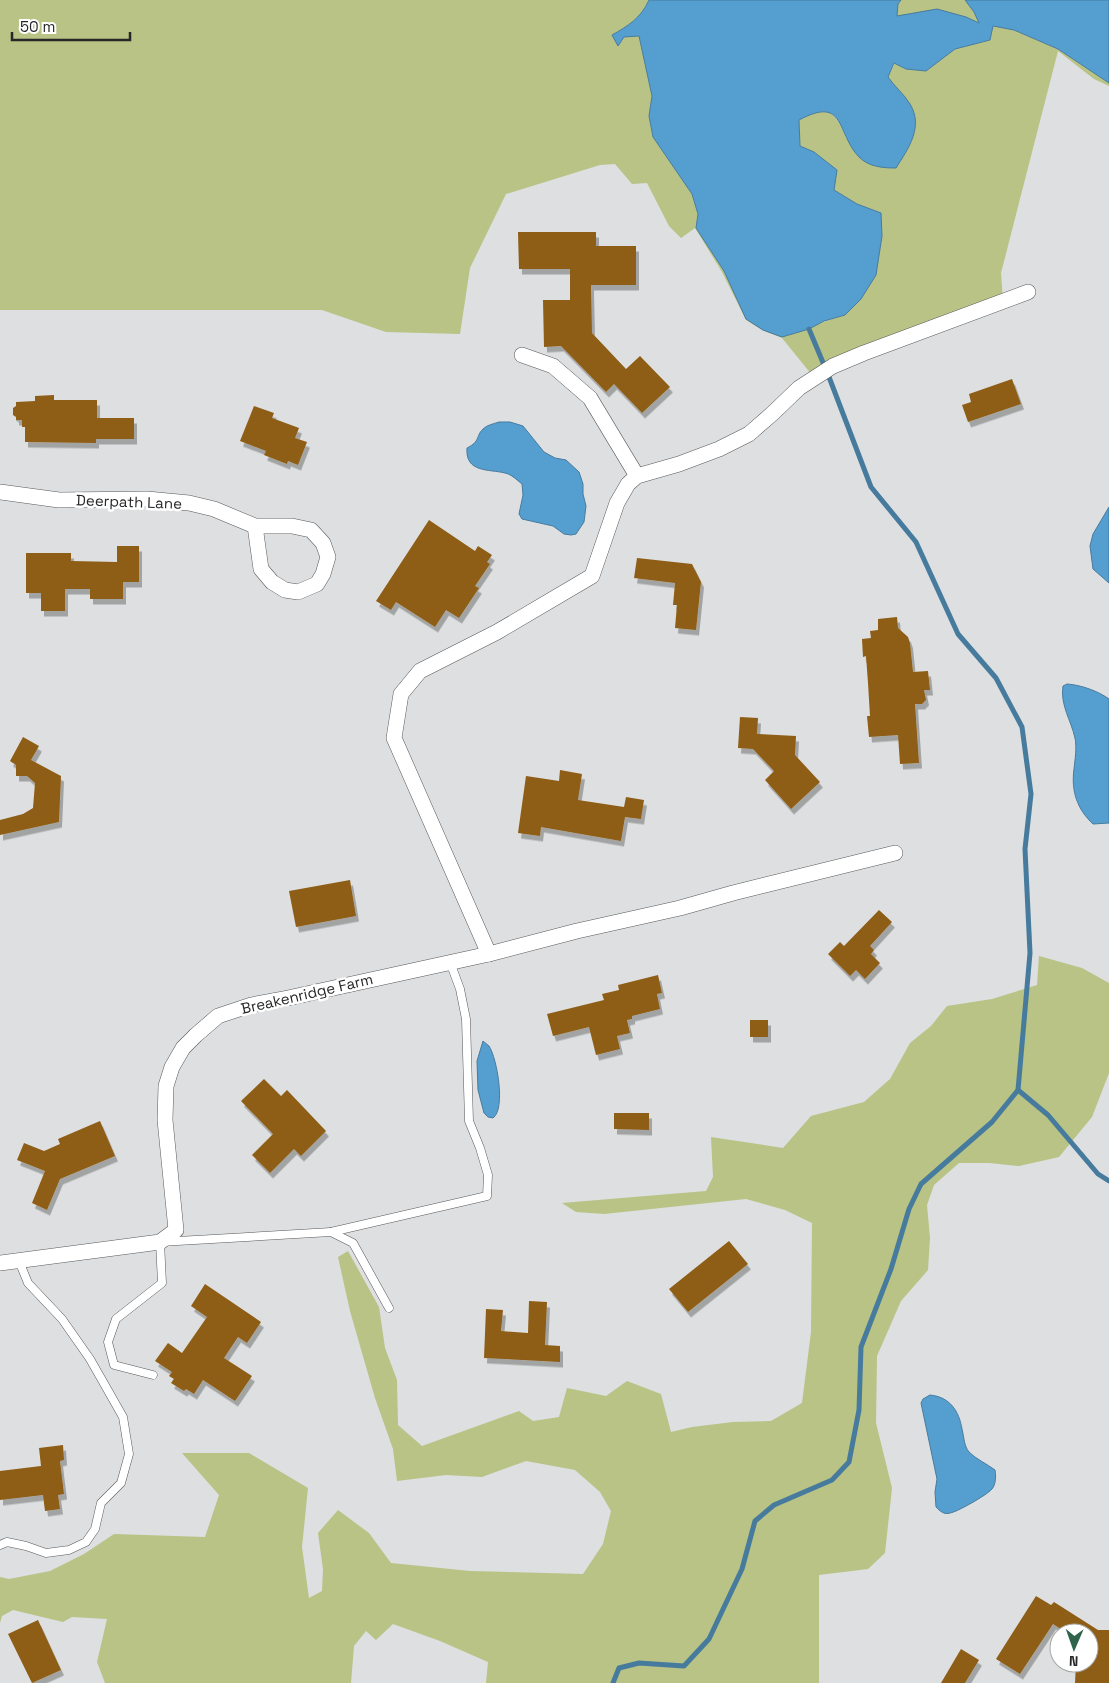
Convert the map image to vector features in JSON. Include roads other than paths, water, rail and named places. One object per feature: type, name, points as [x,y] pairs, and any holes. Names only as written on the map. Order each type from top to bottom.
[{"type":"street","points":[[489,954],[394,738],[401,694],[420,671],[497,632],[592,576],[617,503],[628,484],[637,476],[719,449],[749,434],[799,388],[828,370],[864,353],[1028,292]]},
{"type":"street","points":[[522,355],[554,366],[590,398],[637,476]]},
{"type":"street","name":"Deerpath Lane","points":[[0,492],[59,500],[147,499],[189,503],[214,509],[255,526],[292,526],[310,530],[323,543],[328,557],[323,574],[317,584],[298,592],[285,590],[272,582],[261,569],[255,526]]},
{"type":"street","name":"Breakenridge Farm","points":[[160,1242],[176,1230],[165,1120],[166,1086],[172,1067],[184,1048],[218,1016],[251,1005],[489,954],[895,853]]},
{"type":"street","points":[[0,1263],[160,1242]]},
{"type":"lane","points":[[153,1375],[114,1365],[108,1342],[116,1319],[162,1283],[160,1242],[331,1232],[487,1196],[488,1175],[469,1120],[466,1019],[460,989],[450,962]]},
{"type":"lane","points":[[331,1232],[353,1242],[389,1308]]},
{"type":"lane","points":[[0,1545],[7,1542],[46,1553],[69,1550],[86,1542],[95,1529],[101,1503],[121,1483],[129,1454],[123,1417],[90,1359],[62,1318],[28,1283],[20,1261]]},
{"type":"water","points":[[649,0],[901,0],[898,4],[897,16],[937,9],[966,17],[979,23],[965,0],[1109,0],[1109,83],[1058,49],[1014,30],[993,26],[990,40],[955,49],[926,71],[906,69],[894,63],[888,77],[910,104],[915,121],[913,137],[896,168],[876,166],[867,163],[859,157],[833,114],[825,112],[814,113],[799,120],[800,146],[814,152],[837,170],[834,190],[857,204],[881,213],[882,236],[876,275],[861,299],[845,315],[782,337],[763,330],[746,319],[724,271],[696,228],[698,214],[692,194],[653,137],[649,116],[652,96],[639,36],[624,37],[618,46],[612,35],[634,21]]},
{"type":"water","points":[[499,422],[510,422],[523,426],[544,452],[555,458],[566,460],[579,472],[586,506],[584,522],[576,534],[564,534],[553,526],[522,519],[519,514],[523,495],[522,484],[507,474],[485,470],[474,466],[470,462],[467,456],[467,448],[476,441],[485,428]]},
{"type":"water","points":[[1109,507],[1109,583],[1093,569],[1090,546],[1093,534]]},
{"type":"water","points":[[1067,684],[1089,689],[1109,699],[1109,823],[1093,824],[1087,818],[1076,799],[1073,777],[1076,742],[1064,706],[1062,693],[1063,686]]},
{"type":"water","points":[[483,1041],[492,1052],[499,1083],[499,1105],[497,1113],[493,1118],[488,1117],[484,1113],[478,1090],[477,1061]]},
{"type":"water","points":[[930,1395],[943,1399],[952,1406],[959,1416],[967,1450],[995,1470],[995,1480],[992,1489],[972,1503],[954,1512],[942,1512],[936,1507],[935,1492],[937,1479],[921,1403],[923,1399]]},
{"type":"waterway","points":[[613,1683],[619,1668],[639,1663],[684,1666],[709,1639],[742,1569],[755,1521],[774,1505],[832,1480],[849,1462],[859,1410],[861,1347],[891,1269],[909,1209],[921,1184],[992,1122],[1018,1090],[1030,953],[1025,849],[1031,794],[1022,727],[996,678],[958,634],[916,542],[871,487],[809,329]]},
{"type":"waterway","points":[[1018,1090],[1048,1115],[1098,1174],[1109,1181]]}]
